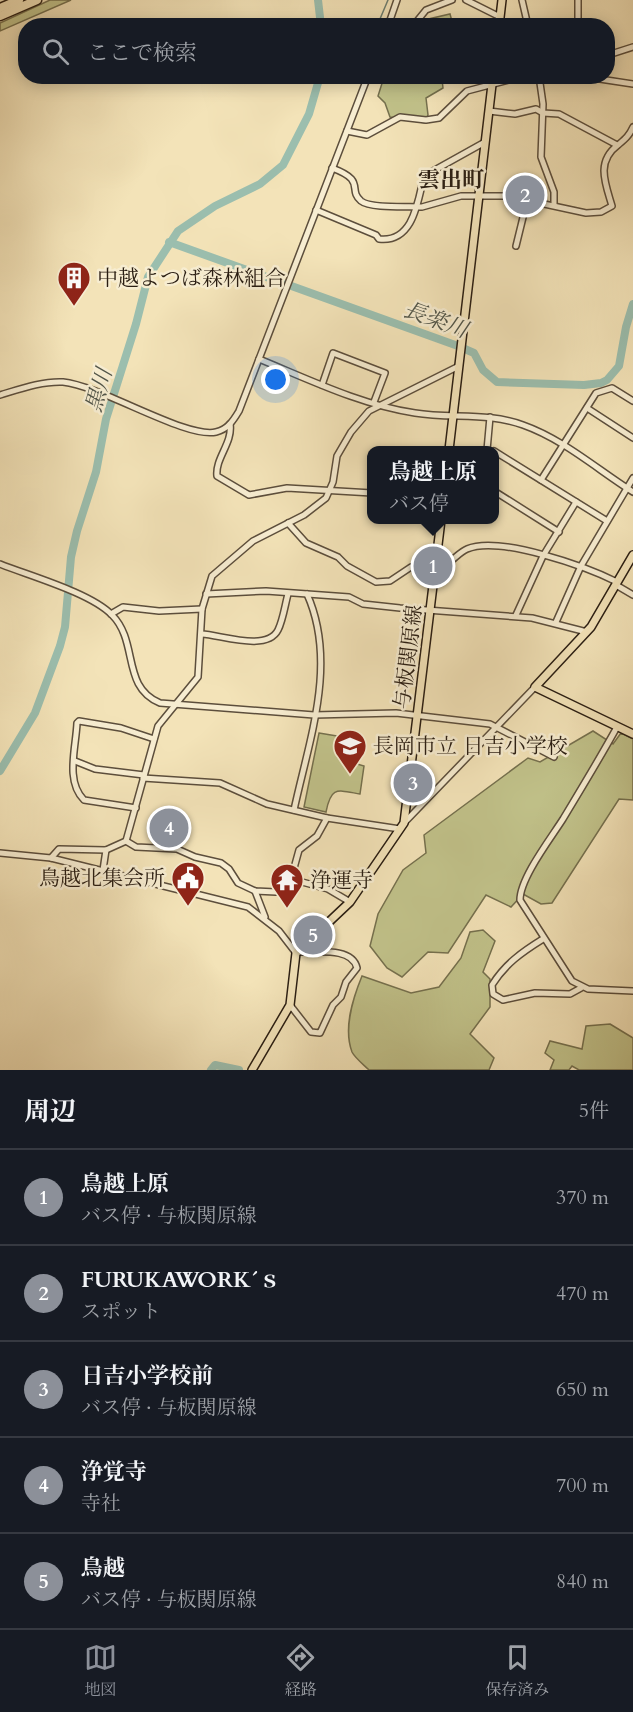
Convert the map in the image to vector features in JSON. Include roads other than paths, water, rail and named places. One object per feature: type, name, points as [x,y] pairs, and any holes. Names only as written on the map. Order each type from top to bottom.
[{"type":"highway","points":[[0,8],[19,0]]},
{"type":"highway","points":[[0,16],[37,0]]},
{"type":"main road","points":[[500,18],[502,0]]},
{"type":"main road","points":[[449,446],[492,86]]},
{"type":"main road","name":"与板関原線","points":[[296,953],[350,902],[402,826],[440,524]]},
{"type":"main road","points":[[633,555],[587,632],[535,687],[633,734]]},
{"type":"main road","points":[[252,1070],[290,1005],[296,953]]},
{"type":"street","points":[[391,18],[397,0]]},
{"type":"street","points":[[420,18],[426,10],[452,0]]},
{"type":"street","points":[[466,0],[495,18]]},
{"type":"street","points":[[522,0],[526,18]]},
{"type":"street","points":[[578,0],[578,18]]},
{"type":"street","points":[[615,53],[633,47]]},
{"type":"street","points":[[615,81],[633,84]]},
{"type":"street","points":[[0,394],[54,382],[74,384],[200,432],[216,432],[230,424],[239,411],[365,84]]},
{"type":"street","points":[[347,132],[371,134],[400,117],[426,120],[439,118],[467,91],[498,84]]},
{"type":"street","points":[[539,84],[543,113],[541,156],[554,192],[554,204]]},
{"type":"street","points":[[489,111],[515,114],[536,109],[543,113],[562,116],[584,130],[617,145]]},
{"type":"street","points":[[332,168],[346,173],[354,180],[357,196],[363,202],[431,207],[453,196],[507,196],[554,204],[586,213],[601,212],[612,206],[603,175],[611,152],[626,139],[633,127]]},
{"type":"street","points":[[316,210],[384,240],[398,235],[407,228],[416,207],[424,176],[485,142]]},
{"type":"street","points":[[516,246],[527,201]]},
{"type":"street","points":[[322,385],[333,352],[385,372],[376,403]]},
{"type":"street","points":[[259,360],[322,385],[415,413],[490,417],[527,426],[633,492]]},
{"type":"street","points":[[51,858],[59,849],[106,850],[126,841],[160,723],[198,677],[202,609],[209,582],[218,569],[253,541],[319,505],[330,492],[337,456],[351,432],[376,403],[459,366]]},
{"type":"street","points":[[541,480],[596,393],[612,388],[631,400],[633,392]]},
{"type":"street","points":[[587,408],[633,438]]},
{"type":"street","points":[[487,446],[490,417]]},
{"type":"street","points":[[230,424],[231,433],[216,472],[218,479],[249,495],[287,488],[330,492],[367,492]]},
{"type":"street","points":[[499,454],[607,521]]},
{"type":"street","points":[[556,622],[581,566],[633,478]]},
{"type":"street","points":[[499,494],[559,532]]},
{"type":"street","points":[[516,615],[543,556],[576,502]]},
{"type":"street","points":[[288,523],[306,543],[338,557],[347,566],[376,582],[390,581],[411,567],[435,568]]},
{"type":"street","points":[[438,548],[452,560],[467,549],[495,545],[543,556],[581,566],[617,584],[633,595]]},
{"type":"street","points":[[0,564],[84,597],[111,614],[127,638],[133,675],[140,689],[160,703],[314,715],[417,715],[497,727],[554,757]]},
{"type":"street","points":[[206,594],[307,594],[349,597],[372,605],[516,615],[556,622],[587,632]]},
{"type":"street","points":[[202,634],[252,642],[270,639],[278,631],[288,594]]},
{"type":"street","points":[[294,810],[321,674],[322,646],[316,615],[307,594]]},
{"type":"street","points":[[111,614],[123,607],[159,611],[202,609]]},
{"type":"street","points":[[75,761],[95,769],[220,783],[267,804],[327,818],[402,826],[535,687]]},
{"type":"street","points":[[136,808],[84,800],[73,783],[77,723],[79,721],[121,728],[154,739]]},
{"type":"street","points":[[581,988],[566,974],[523,909],[520,894],[546,843],[617,727]]},
{"type":"street","points":[[126,841],[136,847],[177,849],[195,857],[221,863],[229,869],[238,883],[255,891],[280,891],[291,879],[299,850],[317,836],[327,818]]},
{"type":"street","points":[[104,870],[106,850]]},
{"type":"street","points":[[0,853],[51,858],[227,901],[248,908],[265,918],[279,931],[296,953],[342,953],[356,962],[357,968],[345,982],[341,997],[333,1005],[320,1033],[310,1032],[290,1005]]},
{"type":"street","points":[[291,879],[328,889],[350,902]]},
{"type":"street","points":[[255,891],[265,918]]},
{"type":"street","points":[[543,939],[518,953],[492,985],[493,994],[503,1000],[535,993],[570,993],[581,988],[633,991]]},
{"type":"waterway","name":"黒川","points":[[318,0],[320,18]]},
{"type":"waterway","points":[[380,18],[388,0]]},
{"type":"waterway","name":"黒川","points":[[0,771],[35,713],[60,646],[65,627],[71,557],[77,531],[96,472],[106,419],[136,324],[148,277],[178,231],[215,206],[260,184],[283,165],[309,114],[318,84]]},
{"type":"waterway","name":"長楽川","points":[[169,242],[458,346],[474,353],[483,370],[497,382],[584,385],[607,380],[619,366],[633,304]]},
{"type":"waterway","points":[[211,1070],[215,1065],[239,1070]]},
{"type":"place","name":"FURUKAWORK´ｓ","points":[[525,195]]},
{"type":"place","name":"中越よつば森林組合","points":[[74,307]]},
{"type":"place","name":"鳥越上原","points":[[433,566]]},
{"type":"place","name":"長岡市立 日吉小学校","points":[[350,775]]},
{"type":"place","name":"日吉小学校前","points":[[413,783]]},
{"type":"place","name":"浄覚寺","points":[[169,828]]},
{"type":"place","name":"鳥越北集会所","points":[[188,907]]},
{"type":"place","name":"浄運寺","points":[[287,909]]},
{"type":"place","name":"鳥越","points":[[313,935]]},
{"type":"district","name":"雲出町","points":[[451,179]]}]
